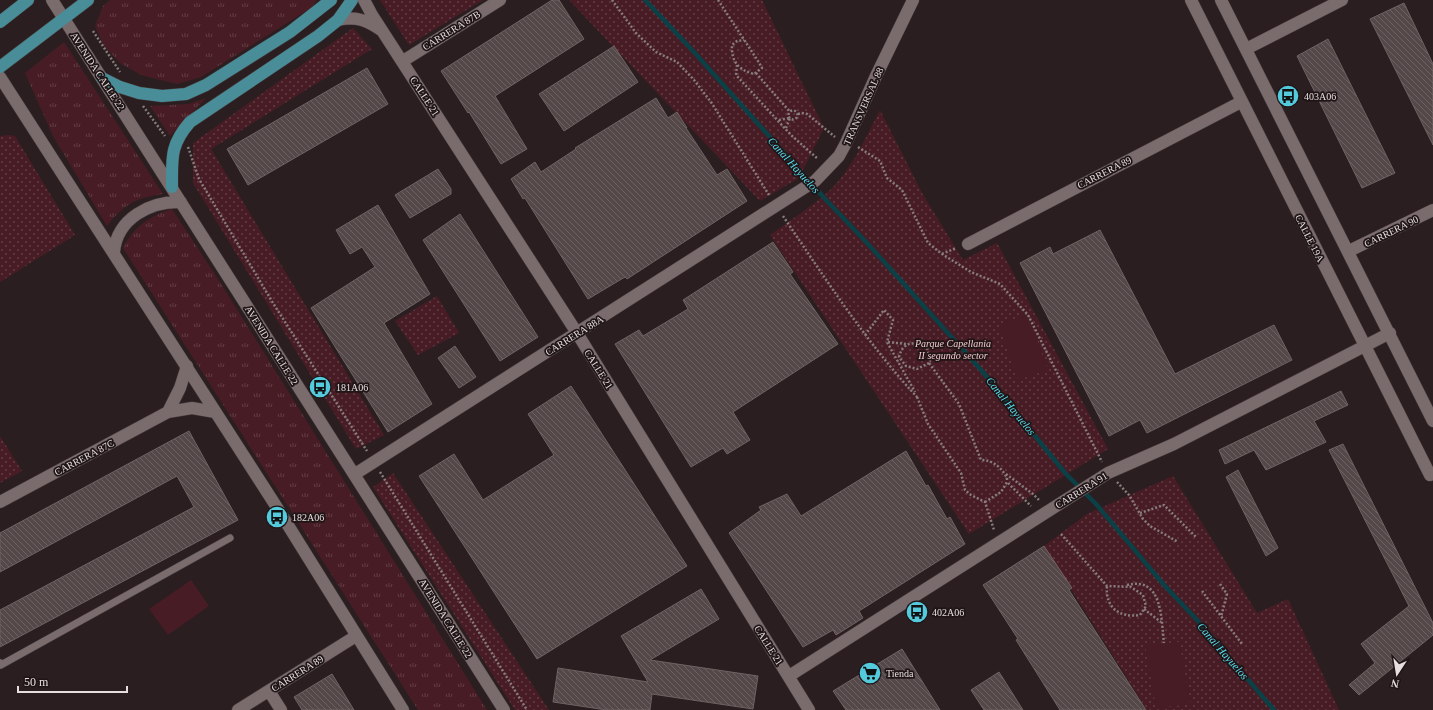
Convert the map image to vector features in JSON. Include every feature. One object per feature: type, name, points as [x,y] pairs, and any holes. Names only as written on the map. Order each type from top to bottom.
[{"type":"main road","points":[[0,22],[5,14],[28,0]]},
{"type":"main road","points":[[0,67],[88,0]]},
{"type":"main road","points":[[102,78],[132,91],[162,96],[186,94],[206,85],[290,32],[331,0]]},
{"type":"main road","points":[[172,187],[172,159],[177,140],[179,134],[190,122],[318,36],[338,20],[352,0]]},
{"type":"street","name":"AVENIDA CALLE 22","points":[[52,0],[504,710]]},
{"type":"street","name":"CALLE 21","points":[[364,0],[577,333],[809,710]]},
{"type":"street","name":"CARRERA 87B","points":[[403,61],[500,0]]},
{"type":"street","name":"TRANSVERSAL 88","points":[[793,197],[815,182],[830,167],[846,143],[876,76],[913,0]]},
{"type":"street","name":"CALLE 19A","points":[[1191,0],[1241,102],[1432,474]]},
{"type":"street","points":[[1221,0],[1349,251],[1433,421]]},
{"type":"street","points":[[1246,49],[1342,0]]},
{"type":"street","name":"CALLE 21","points":[[338,20],[351,17],[372,24],[384,32]]},
{"type":"street","points":[[0,77],[187,366],[403,710]]},
{"type":"street","name":"CARRERA 89","points":[[968,244],[1241,102]]},
{"type":"street","name":"CARRERA 88A","points":[[355,474],[793,197]]},
{"type":"street","points":[[114,252],[120,232],[136,213],[166,202],[181,202]]},
{"type":"street","name":"CARRERA 90","points":[[1349,251],[1433,210]]},
{"type":"street","name":"CARRERA 91","points":[[788,676],[1108,473],[1174,444],[1390,333]]},
{"type":"street","points":[[168,412],[180,388],[187,366]]},
{"type":"street","name":"CARRERA 87C","points":[[0,502],[168,412],[192,408],[216,412]]},
{"type":"street","name":"CARRERA 89","points":[[238,710],[356,636]]},
{"type":"street","points":[[268,691],[281,710]]},
{"type":"lane","points":[[0,663],[2,665],[230,538]]},
{"type":"path","points":[[612,0],[636,33],[656,52],[677,62],[694,80],[711,102],[776,207],[865,336],[889,367],[917,397]]},
{"type":"path","points":[[718,0],[762,68],[756,74]]},
{"type":"path","points":[[93,31],[132,91],[166,138],[177,140],[188,147],[199,179],[257,277],[374,461],[527,710]]},
{"type":"path","points":[[744,40],[737,41],[732,45],[732,55],[736,65],[736,75],[816,158],[830,167]]},
{"type":"path","points":[[736,65],[745,72],[756,74],[790,112],[790,118],[786,128]]},
{"type":"path","points":[[790,112],[795,111],[798,114],[807,114],[846,143],[860,148],[880,161],[887,178],[902,190],[928,242],[942,254],[971,272],[1000,284],[1028,315],[1098,456],[1108,473],[1129,494],[1140,513],[1150,526],[1178,542]]},
{"type":"path","points":[[779,120],[790,118],[795,120],[798,114]]},
{"type":"path","points":[[865,336],[884,310],[893,320],[887,342],[917,397],[928,424],[961,473],[965,490],[971,495],[985,502],[998,542]]},
{"type":"path","points":[[887,342],[906,344],[911,343],[927,348],[930,360],[929,363],[959,404],[982,460],[988,460],[995,464],[1033,494],[1044,513]]},
{"type":"path","points":[[906,344],[901,350],[899,357],[906,366],[917,369],[929,363]]},
{"type":"path","points":[[985,502],[1001,492],[1007,482],[1005,473]]},
{"type":"path","points":[[1007,482],[1044,513]]},
{"type":"path","points":[[1140,513],[1164,505],[1197,538]]},
{"type":"path","points":[[1061,534],[1099,579],[1107,586],[1131,587],[1143,595],[1146,606],[1140,615],[1131,616],[1120,613],[1110,604],[1106,596],[1107,586]]},
{"type":"path","points":[[1124,586],[1137,583],[1144,584],[1153,592],[1160,604],[1164,643]]},
{"type":"path","points":[[1220,584],[1227,594],[1221,617]]},
{"type":"path","points":[[1202,591],[1242,644]]},
{"type":"path","points":[[1144,609],[1162,623]]},
{"type":"green space","points":[[110,0],[317,0],[311,8],[201,77],[177,84],[141,75],[120,63],[104,46],[95,26],[103,6]]},
{"type":"green space","points":[[380,0],[483,0],[409,45]]},
{"type":"green space","points":[[569,0],[762,0],[824,128],[799,178],[760,201]]},
{"type":"green space","points":[[353,28],[372,49],[211,149],[384,435],[356,449],[193,183],[193,143]]},
{"type":"green space","points":[[64,42],[163,194],[131,203],[119,212],[107,226],[53,136],[25,73]]},
{"type":"green space","points":[[206,98],[170,136],[150,106],[189,104]]},
{"type":"green space","name":"Parque Capellania II segundo sector","points":[[880,110],[922,193],[963,260],[997,243],[1108,449],[969,534],[770,235],[813,204],[835,185],[857,154]]},
{"type":"green space","points":[[0,136],[15,136],[75,235],[0,282]]},
{"type":"green space","points":[[172,209],[218,279],[487,710],[418,710],[123,248],[132,234],[143,223],[156,215]]},
{"type":"green space","points":[[437,296],[459,333],[418,355],[395,321]]},
{"type":"green space","points":[[1028,315],[1048,370],[1018,380],[999,324]]},
{"type":"green space","points":[[0,436],[22,471],[0,483]]},
{"type":"green space","points":[[393,473],[549,710],[515,710],[373,487]]},
{"type":"green space","points":[[1173,476],[1257,613],[1288,599],[1339,710],[1147,710],[1044,546],[1087,514]]},
{"type":"green space","points":[[191,580],[209,606],[168,635],[149,609]]},
{"type":"green space","points":[[1179,642],[1191,704],[1156,708],[1145,645]]},
{"type":"building","points":[[552,0],[559,0],[584,39],[495,96],[527,149],[501,164],[469,112],[468,113],[441,71]]},
{"type":"building","points":[[1404,3],[1433,64],[1433,145],[1370,19]]},
{"type":"building","points":[[1328,39],[1395,173],[1362,188],[1297,56]]},
{"type":"building","points":[[614,46],[638,82],[564,131],[539,94]]},
{"type":"building","points":[[367,68],[388,104],[248,185],[227,149]]},
{"type":"building","points":[[656,98],[668,118],[677,112],[717,175],[727,169],[747,201],[627,279],[625,277],[588,299],[525,198],[523,199],[511,179],[535,162],[541,172],[576,149],[575,148]]},
{"type":"building","points":[[438,169],[451,189],[451,194],[410,218],[395,195]]},
{"type":"building","points":[[378,205],[430,294],[384,323],[432,404],[388,432],[311,308],[375,267],[362,247],[350,254],[336,230]]},
{"type":"building","points":[[460,214],[538,337],[500,361],[423,240]]},
{"type":"building","points":[[1100,230],[1175,374],[1274,325],[1292,360],[1147,433],[1140,420],[1109,436],[1020,263],[1050,247],[1053,254]]},
{"type":"building","points":[[773,242],[793,272],[790,274],[838,344],[733,412],[750,440],[727,454],[723,448],[691,467],[615,344],[639,330],[643,336],[688,309],[683,300]]},
{"type":"building","points":[[455,346],[476,377],[459,388],[438,358]]},
{"type":"building","points":[[571,386],[687,566],[537,659],[419,476],[454,454],[483,500],[554,455],[528,414]]},
{"type":"building","points":[[1341,391],[1348,405],[1314,421],[1326,442],[1266,470],[1254,450],[1225,464],[1219,450]]},
{"type":"building","points":[[189,431],[238,520],[0,647],[0,610],[194,507],[177,476],[0,572],[0,533]]},
{"type":"building","points":[[1343,444],[1433,623],[1433,635],[1359,695],[1349,685],[1375,663],[1361,644],[1409,606],[1329,450]]},
{"type":"building","points":[[906,451],[926,486],[928,485],[947,519],[950,517],[965,544],[859,611],[863,618],[836,635],[833,630],[803,647],[729,533],[761,510],[759,507],[787,494],[801,516]]},
{"type":"building","points":[[1238,470],[1278,548],[1266,556],[1226,477]]},
{"type":"building","points":[[1044,546],[1072,588],[1069,590],[1146,710],[1060,710],[1016,640],[1018,639],[983,585]]},
{"type":"building","points":[[701,589],[719,619],[650,660],[758,676],[753,709],[652,694],[650,710],[607,710],[553,702],[558,668],[648,682],[621,636]]},
{"type":"building","points":[[902,649],[940,710],[846,710],[833,691]]},
{"type":"building","points":[[999,672],[1023,710],[984,710],[971,690]]},
{"type":"building","points":[[332,674],[354,710],[302,710],[294,697]]},
{"type":"waterway","name":"Canal Hayuelos","points":[[645,0],[693,51],[982,371],[1066,474],[1096,504],[1164,585],[1198,621],[1274,710]]},
{"type":"place","name":"403A06","points":[[1288,96]]},
{"type":"place","name":"181A06","points":[[320,387]]},
{"type":"place","name":"182A06","points":[[277,517]]},
{"type":"place","name":"402A06","points":[[917,612]]},
{"type":"place","name":"Tienda","points":[[870,673]]}]
